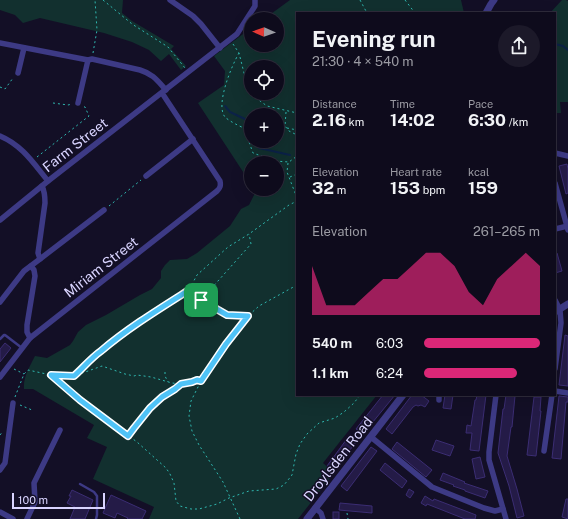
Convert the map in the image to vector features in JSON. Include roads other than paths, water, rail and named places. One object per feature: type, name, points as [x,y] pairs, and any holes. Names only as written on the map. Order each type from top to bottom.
[{"type":"street","points":[[170,0],[193,16],[220,48]]},
{"type":"street","name":"Farm Street","points":[[0,220],[237,34],[256,6],[255,0]]},
{"type":"street","points":[[487,12],[494,0]]},
{"type":"street","points":[[0,43],[90,59],[148,72],[154,76],[193,140],[146,176]]},
{"type":"street","points":[[18,73],[24,48]]},
{"type":"street","points":[[78,103],[90,59]]},
{"type":"street","points":[[0,136],[18,146],[48,182]]},
{"type":"street","name":"Miriam Street","points":[[0,376],[30,338],[220,188],[220,181],[193,140]]},
{"type":"street","points":[[556,153],[568,156]]},
{"type":"street","points":[[40,259],[38,253],[46,195],[42,186]]},
{"type":"street","points":[[556,186],[568,227],[556,229]]},
{"type":"street","points":[[0,302],[21,274],[104,210]]},
{"type":"street","points":[[30,338],[27,332],[27,325],[34,276],[34,270],[31,266]]},
{"type":"street","points":[[556,361],[561,323],[558,311],[568,304]]},
{"type":"street","points":[[556,391],[568,393]]},
{"type":"street","name":"Droylsden Road","points":[[307,519],[403,396]]},
{"type":"street","points":[[496,396],[489,460],[506,519]]},
{"type":"street","points":[[544,451],[552,396]]},
{"type":"street","points":[[0,470],[5,463],[13,402]]},
{"type":"street","points":[[27,519],[35,502],[34,483],[60,430]]},
{"type":"street","points":[[371,437],[432,487],[484,508],[495,511],[503,509]]},
{"type":"street","points":[[316,508],[321,513],[323,519]]},
{"type":"street","points":[[0,512],[13,519]]},
{"type":"lane","points":[[0,339],[5,335],[22,348]]},
{"type":"lane","points":[[80,484],[94,492],[97,496],[96,519]]},
{"type":"waterway","points":[[556,44],[563,46],[568,50]]},
{"type":"waterway","points":[[225,106],[230,112],[244,119]]},
{"type":"waterway","points":[[259,148],[290,155]]}]
